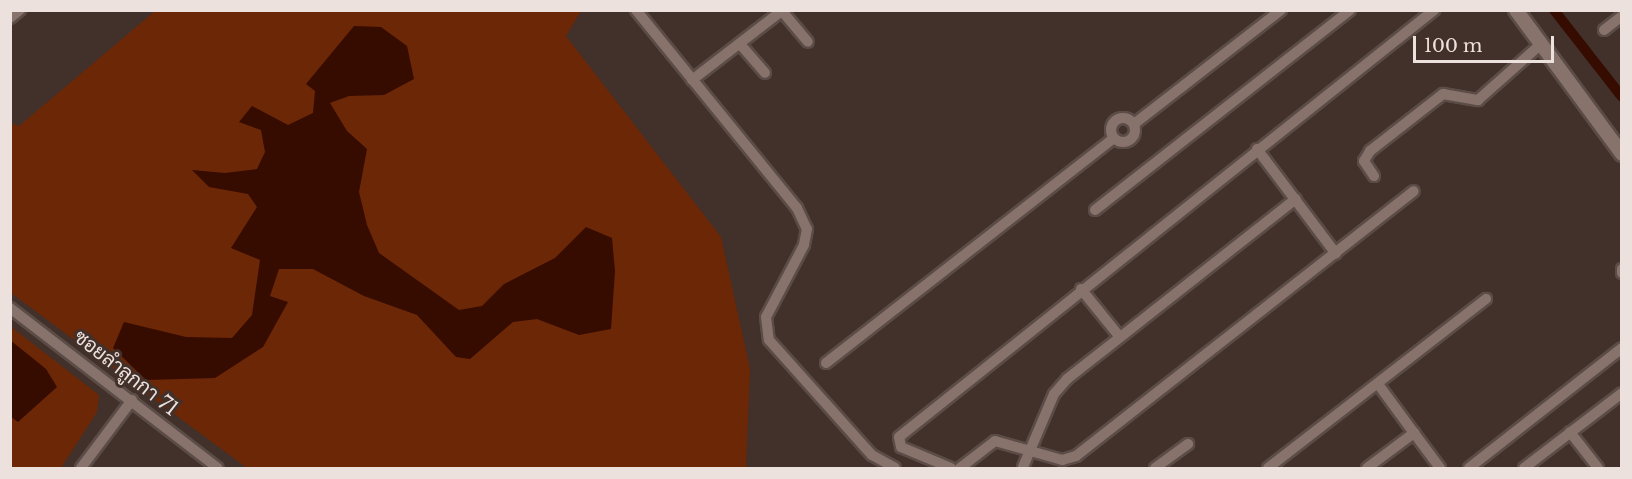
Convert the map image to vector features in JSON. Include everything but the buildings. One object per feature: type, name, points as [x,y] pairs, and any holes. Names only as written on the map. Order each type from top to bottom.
[{"type":"street","points":[[10,18],[20,10]]},
{"type":"street","points":[[636,10],[797,208],[807,229],[804,245],[766,317],[769,340],[872,456],[895,468]]},
{"type":"street","points":[[1134,124],[1281,10]]},
{"type":"street","points":[[1095,210],[1350,10]]},
{"type":"street","points":[[951,468],[902,447],[899,437],[1081,289],[1434,10]]},
{"type":"street","points":[[1516,10],[1622,154]]},
{"type":"street","points":[[692,80],[782,11],[808,42]]},
{"type":"street","points":[[1604,30],[1622,16]]},
{"type":"street","points":[[740,44],[765,73]]},
{"type":"street","points":[[1374,176],[1364,161],[1370,151],[1446,93],[1472,102],[1478,100],[1541,44]]},
{"type":"street","points":[[1113,139],[1110,129],[1115,120],[1125,118],[1134,124]]},
{"type":"street","points":[[826,363],[1113,139],[1128,142],[1135,134],[1134,124]]},
{"type":"street","points":[[1257,149],[1336,254]]},
{"type":"street","points":[[960,468],[995,441],[1031,449],[1062,460],[1076,456],[1414,191]]},
{"type":"street","points":[[1023,467],[1059,387],[1119,336],[1296,199]]},
{"type":"street","points":[[1081,289],[1119,336]]},
{"type":"street","points":[[1268,468],[1486,300]]},
{"type":"street","name":"ซอยลำลูกกา 71","points":[[10,308],[218,468]]},
{"type":"street","points":[[1469,468],[1622,348]]},
{"type":"street","points":[[1378,384],[1440,468]]},
{"type":"street","points":[[1524,468],[1622,393]]},
{"type":"street","points":[[81,468],[132,400]]},
{"type":"street","points":[[1570,432],[1598,468]]},
{"type":"street","points":[[1367,468],[1414,433]]},
{"type":"street","points":[[1155,468],[1188,444]]},
{"type":"shaded area","points":[[155,11],[581,11],[566,36],[721,237],[750,369],[746,468],[247,468],[11,293],[10,123],[19,126]]},
{"type":"shaded area","points":[[354,26],[381,27],[407,46],[414,79],[384,95],[349,96],[330,103],[347,131],[367,149],[359,192],[367,225],[379,253],[459,310],[482,306],[504,284],[555,258],[586,227],[612,238],[615,271],[611,329],[579,335],[537,319],[513,322],[470,359],[456,357],[417,315],[364,296],[313,269],[279,269],[270,296],[288,302],[263,347],[215,378],[146,380],[113,348],[124,322],[186,337],[232,338],[252,315],[260,260],[231,248],[257,207],[248,194],[209,187],[192,170],[225,173],[257,169],[265,152],[261,130],[239,122],[252,106],[288,125],[313,113],[315,91],[306,84]]},
{"type":"shaded area","points":[[10,326],[99,395],[97,412],[61,468],[11,468]]},
{"type":"shaded area","points":[[10,340],[46,369],[57,387],[18,422],[11,417]]},
{"type":"waterway","points":[[1554,10],[1622,97]]}]
